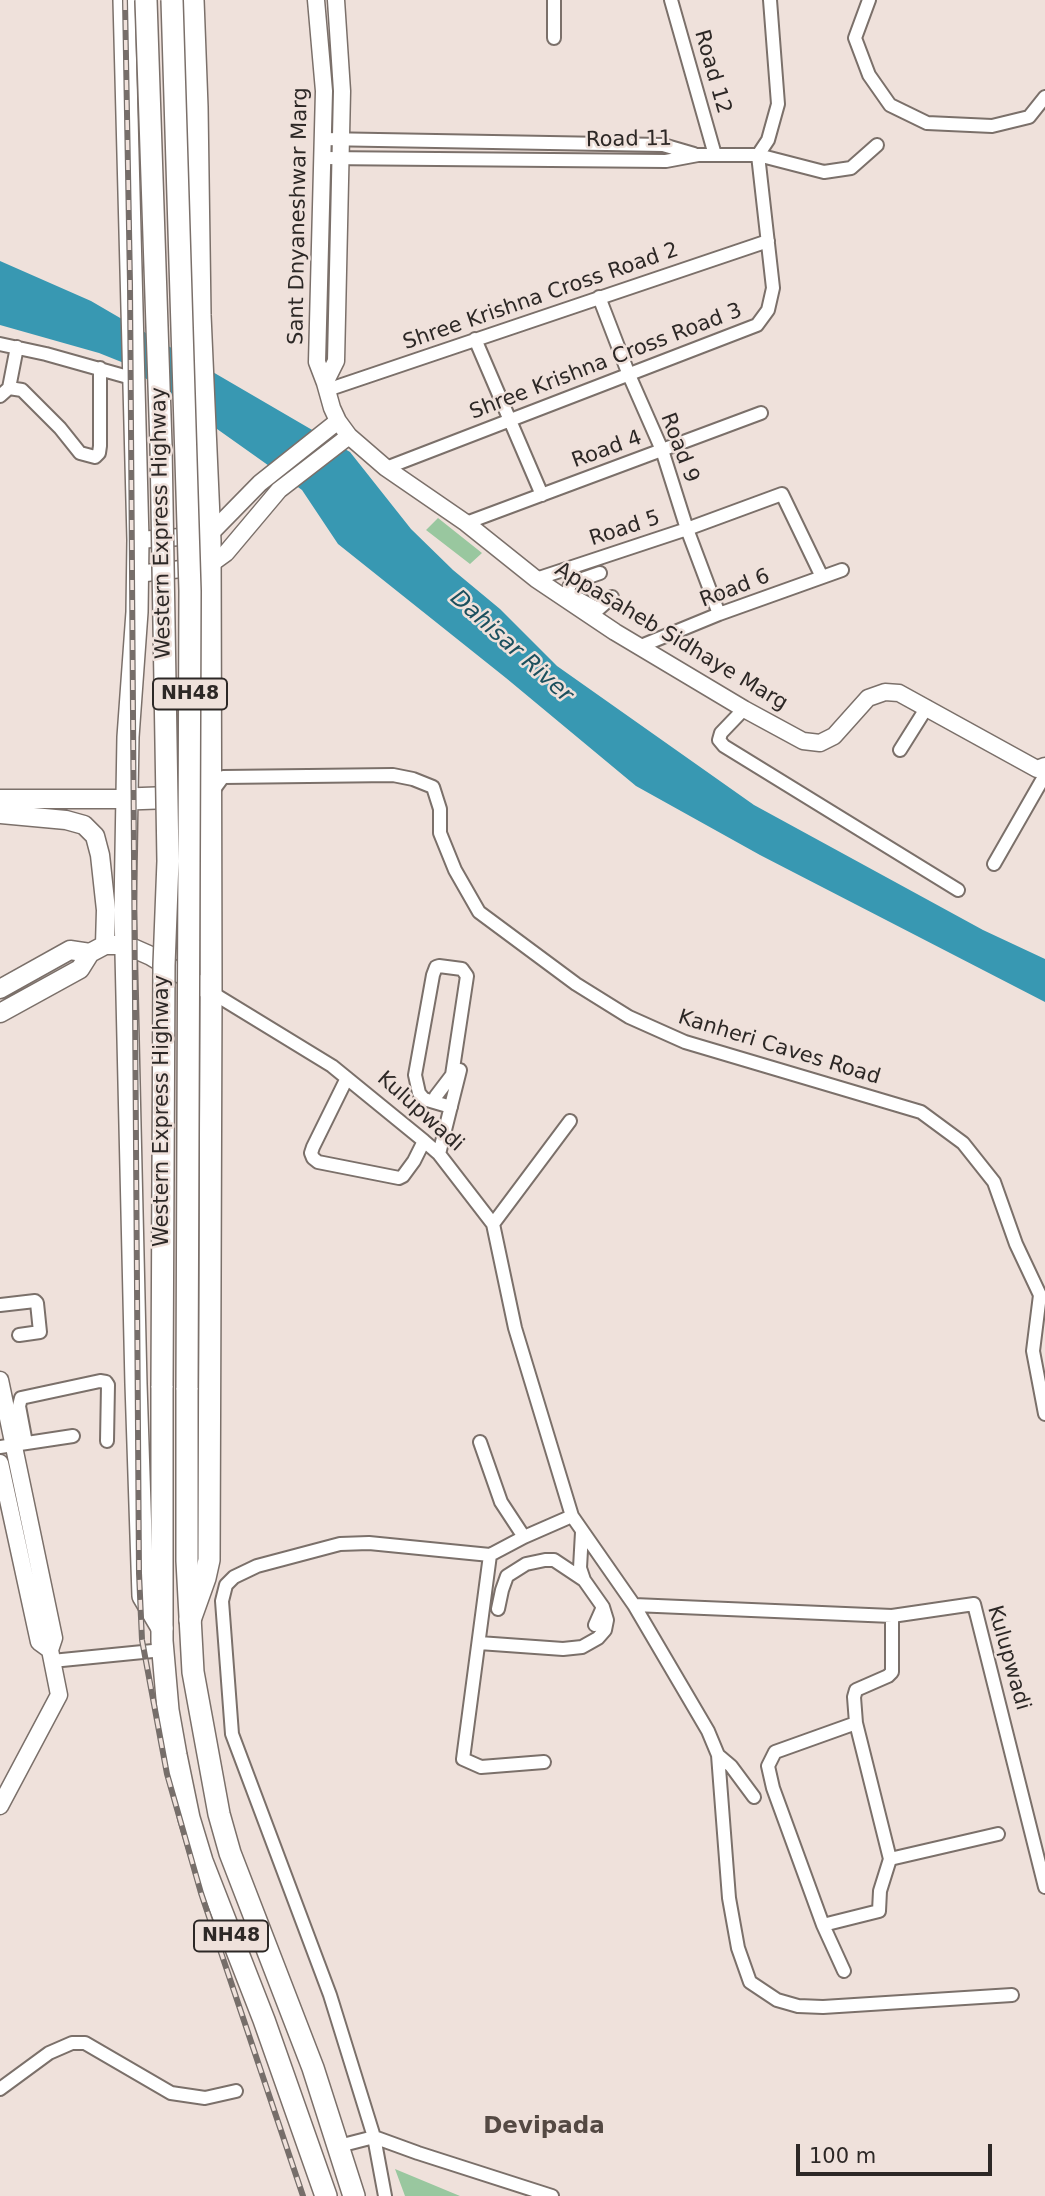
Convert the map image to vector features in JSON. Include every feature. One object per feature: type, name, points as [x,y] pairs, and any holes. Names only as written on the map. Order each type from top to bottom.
[{"type":"main road","points":[[0,1013],[80,969],[113,932],[128,799],[128,737],[137,612],[138,540],[124,0]]},
{"type":"main road","name":"Western Express Highway","points":[[146,0],[161,445],[167,861],[162,1386],[162,1628],[167,1710],[196,1840],[264,2020],[326,2196]]},
{"type":"main road","name":"Western Express Highway","points":[[172,0],[190,591],[187,1388],[189,1622],[193,1672],[219,1814],[230,1853],[313,2068],[354,2196]]},
{"type":"main road","points":[[189,1622],[209,1560],[211,992],[209,535],[192,0]]},
{"type":"main road","points":[[135,382],[206,454]]},
{"type":"main road","points":[[0,799],[128,799],[210,795]]},
{"type":"main road","points":[[0,814],[66,820],[84,825],[95,836],[100,855],[113,932],[144,1597],[162,1628]]},
{"type":"main road","points":[[0,989],[70,950],[113,932]]},
{"type":"main road","name":"Kulupwadi","points":[[113,932],[211,992]]},
{"type":"street","name":"Sant Dnyaneshwar Marg","points":[[316,0],[324,91],[317,362],[326,386]]},
{"type":"street","name":"Sant Dnyaneshwar Marg","points":[[326,386],[336,361],[342,91],[336,0]]},
{"type":"street","points":[[554,0],[554,37]]},
{"type":"street","name":"Road 12","points":[[671,0],[715,155]]},
{"type":"street","points":[[758,155],[768,140],[778,104],[769,0]]},
{"type":"street","points":[[869,0],[855,38],[869,75],[890,105],[927,123],[992,126],[1028,117],[1045,97]]},
{"type":"street","points":[[322,139],[663,145],[698,155]]},
{"type":"street","name":"Road 11","points":[[322,158],[666,161],[698,155],[758,155],[824,172],[851,168],[877,145]]},
{"type":"street","name":"Shree Krishna Cross Road 3","points":[[386,468],[757,325],[768,310],[773,288],[758,155]]},
{"type":"street","name":"Shree Krishna Cross Road 2","points":[[326,386],[768,241]]},
{"type":"street","name":"Road 9","points":[[600,298],[629,375],[662,450],[687,529],[719,614]]},
{"type":"street","points":[[475,339],[542,495]]},
{"type":"street","points":[[0,344],[100,368],[135,382]]},
{"type":"street","points":[[17,347],[5,392],[22,390],[60,428],[80,453],[95,457],[99,453],[100,368]]},
{"type":"street","name":"Appasaheb Sidhaye Marg","points":[[326,386],[342,441],[466,523],[536,579],[595,612],[641,646],[744,709],[803,741],[820,743],[834,736],[868,698],[885,692],[899,693],[1041,768]]},
{"type":"street","name":"Road 4","points":[[466,523],[761,413]]},
{"type":"street","points":[[138,540],[209,535],[260,483],[338,421]]},
{"type":"street","points":[[137,574],[208,566],[226,553],[274,497],[342,441]]},
{"type":"street","name":"Road 5","points":[[536,579],[782,494],[822,577]]},
{"type":"street","points":[[577,565],[585,578]]},
{"type":"street","name":"Road 6","points":[[641,646],[719,614],[842,570]]},
{"type":"street","points":[[600,573],[571,583],[568,590],[595,612],[612,597]]},
{"type":"street","points":[[900,750],[927,707]]},
{"type":"street","points":[[744,709],[721,733],[719,740],[724,746],[958,890]]},
{"type":"street","points":[[993,864],[1041,768]]},
{"type":"street","name":"Kanheri Caves Road","points":[[210,795],[223,777],[393,775],[433,787],[440,809],[440,833],[455,870],[479,912],[576,984],[629,1017],[685,1042],[921,1112],[963,1143],[994,1182],[1016,1244],[1040,1295],[1034,1351],[1045,1414]]},
{"type":"street","points":[[434,1102],[452,1075],[467,976],[462,969],[439,966],[433,975],[415,1075],[419,1093],[424,1100],[451,1107]]},
{"type":"street","name":"Kulupwadi","points":[[211,992],[332,1066],[424,1141],[439,1154],[493,1224],[515,1328],[572,1516],[634,1605],[708,1731],[718,1755],[731,1766],[754,1797]]},
{"type":"street","points":[[439,1154],[462,1062]]},
{"type":"street","points":[[347,1078],[313,1147],[313,1158],[318,1162],[399,1178],[414,1161],[424,1141]]},
{"type":"street","points":[[493,1224],[570,1121]]},
{"type":"street","points":[[0,1305],[35,1301],[37,1303],[40,1332],[19,1335]]},
{"type":"street","points":[[0,1380],[54,1638],[51,1656],[59,1695],[0,1806]]},
{"type":"street","points":[[13,1445],[22,1398],[100,1381],[108,1385],[107,1441]]},
{"type":"street","points":[[13,1445],[73,1436]]},
{"type":"street","points":[[480,1442],[501,1502],[524,1537]]},
{"type":"street","points":[[0,1463],[39,1642],[51,1656]]},
{"type":"street","points":[[385,2196],[374,2137],[330,1995],[232,1734],[222,1601],[226,1585],[234,1577],[257,1566],[340,1544],[369,1543],[490,1555],[572,1516]]},
{"type":"street","points":[[479,1643],[563,1649],[582,1647],[598,1638],[605,1630],[607,1620],[603,1607],[584,1580],[580,1568],[582,1532]]},
{"type":"street","points":[[490,1555],[463,1759],[481,1767],[544,1762]]},
{"type":"street","points":[[498,1609],[507,1576],[526,1564],[554,1560],[584,1580]]},
{"type":"street","points":[[205,1578],[226,1585]]},
{"type":"street","name":"Kulupwadi","points":[[634,1605],[892,1616],[974,1604],[1045,1887]]},
{"type":"street","points":[[595,1625],[603,1607]]},
{"type":"street","points":[[823,1925],[879,1911],[880,1891],[890,1859],[856,1723],[854,1697],[856,1690],[892,1672],[892,1616]]},
{"type":"street","points":[[51,1656],[163,1650]]},
{"type":"street","points":[[844,1971],[823,1925],[773,1788],[768,1766],[775,1752],[856,1723]]},
{"type":"street","points":[[718,1755],[729,1898],[738,1948],[750,1982],[777,2000],[798,2006],[823,2007],[1012,1995]]},
{"type":"street","points":[[890,1859],[998,1834]]},
{"type":"street","points":[[0,2089],[49,2053],[72,2043],[85,2043],[171,2093],[205,2098],[236,2091]]},
{"type":"street","points":[[339,2146],[374,2137],[552,2196]]},
{"type":"green space","points":[[438,518],[482,553],[470,564],[426,530]]},
{"type":"green space","points":[[395,2169],[460,2196],[405,2196]]},
{"type":"water","name":"Dahisar River","points":[[0,261],[91,301],[350,452],[411,529],[453,570],[500,609],[557,666],[754,805],[983,930],[1045,959],[1045,1002],[760,855],[636,786],[338,544],[302,490],[265,463],[124,363],[99,353],[0,325]]},
{"type":"railway","points":[[125,0],[130,284],[139,1573],[142,1640],[167,1774],[201,1893],[303,2196]]},
{"type":"district","name":"Devipada","points":[[544,2127]]}]
